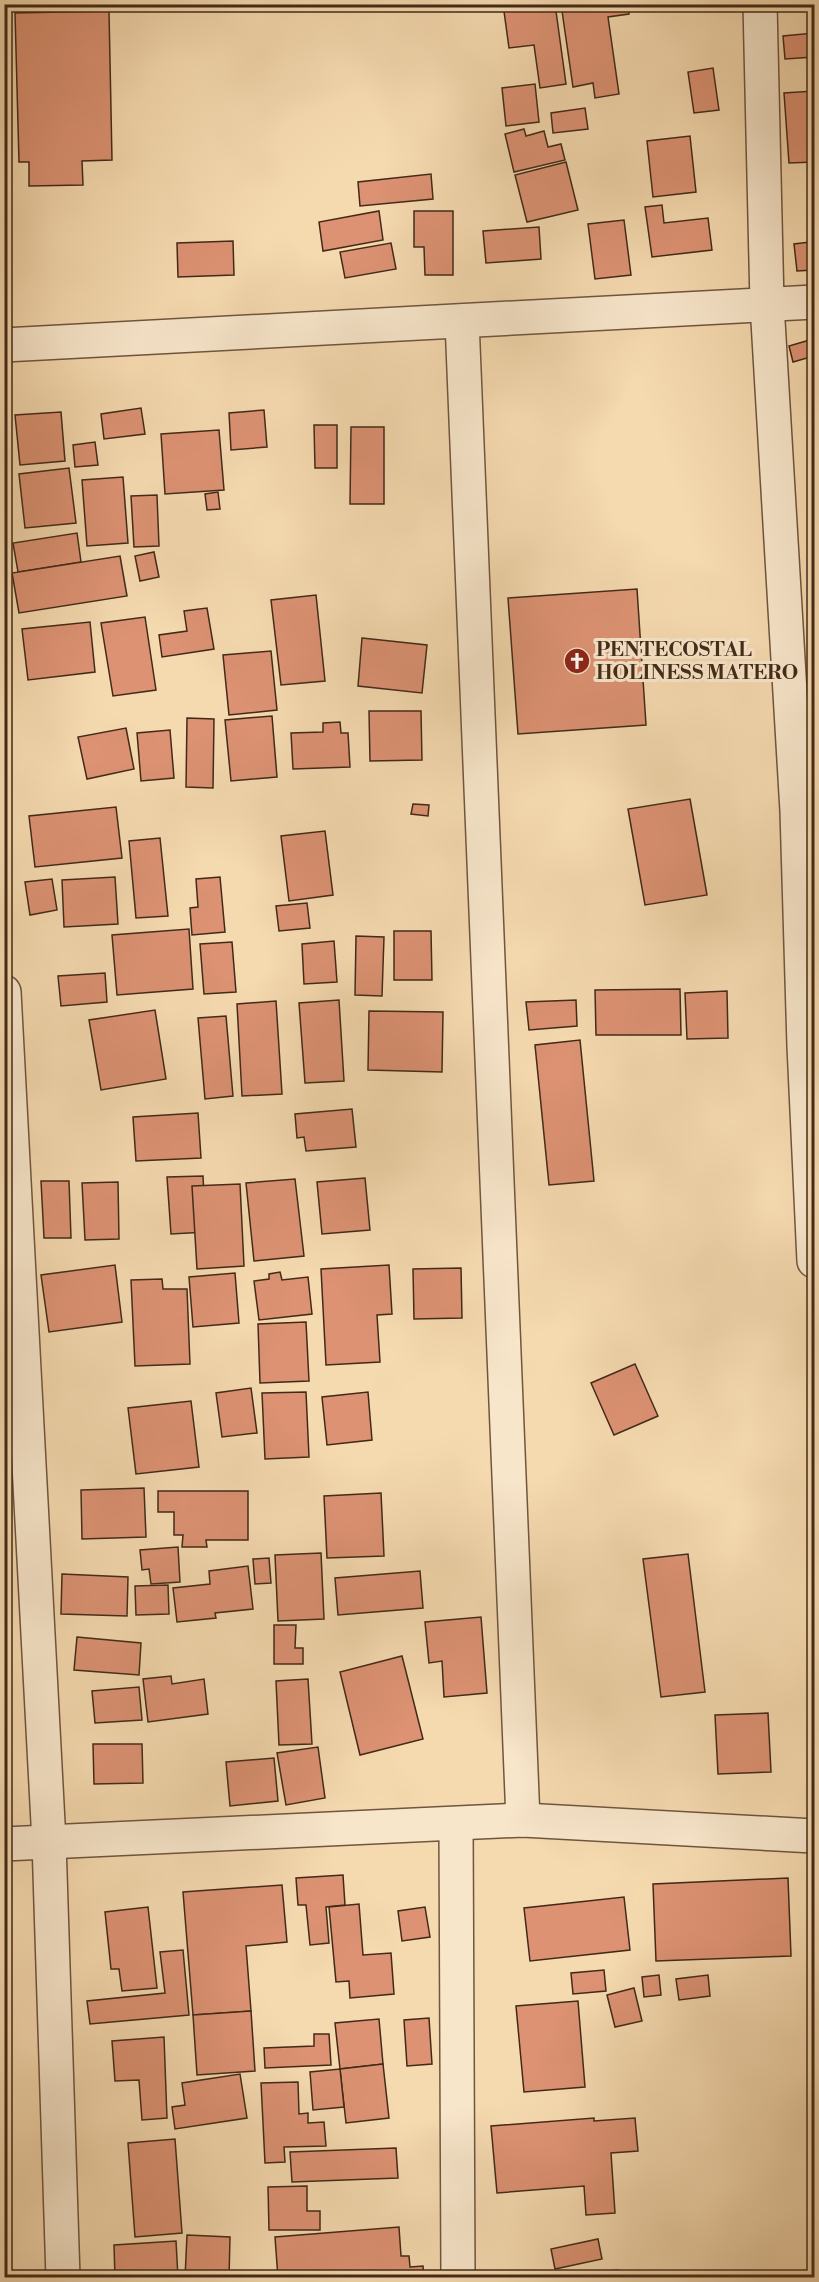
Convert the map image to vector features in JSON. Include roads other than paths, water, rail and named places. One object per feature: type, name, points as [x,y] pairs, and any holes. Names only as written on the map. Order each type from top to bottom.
[{"type":"street","points":[[760,4],[767,304],[806,810],[804,1046],[814,1261]]},
{"type":"street","points":[[4,345],[814,302]]},
{"type":"street","points":[[462,321],[523,1820]]},
{"type":"street","points":[[4,992],[49,1842],[63,2277]]},
{"type":"street","points":[[4,1844],[523,1820],[814,1836]]},
{"type":"street","points":[[456,1824],[458,2277]]},
{"type":"place","name":"PENTECOSTAL HOLINESS MATERO","points":[[577,661]]}]
